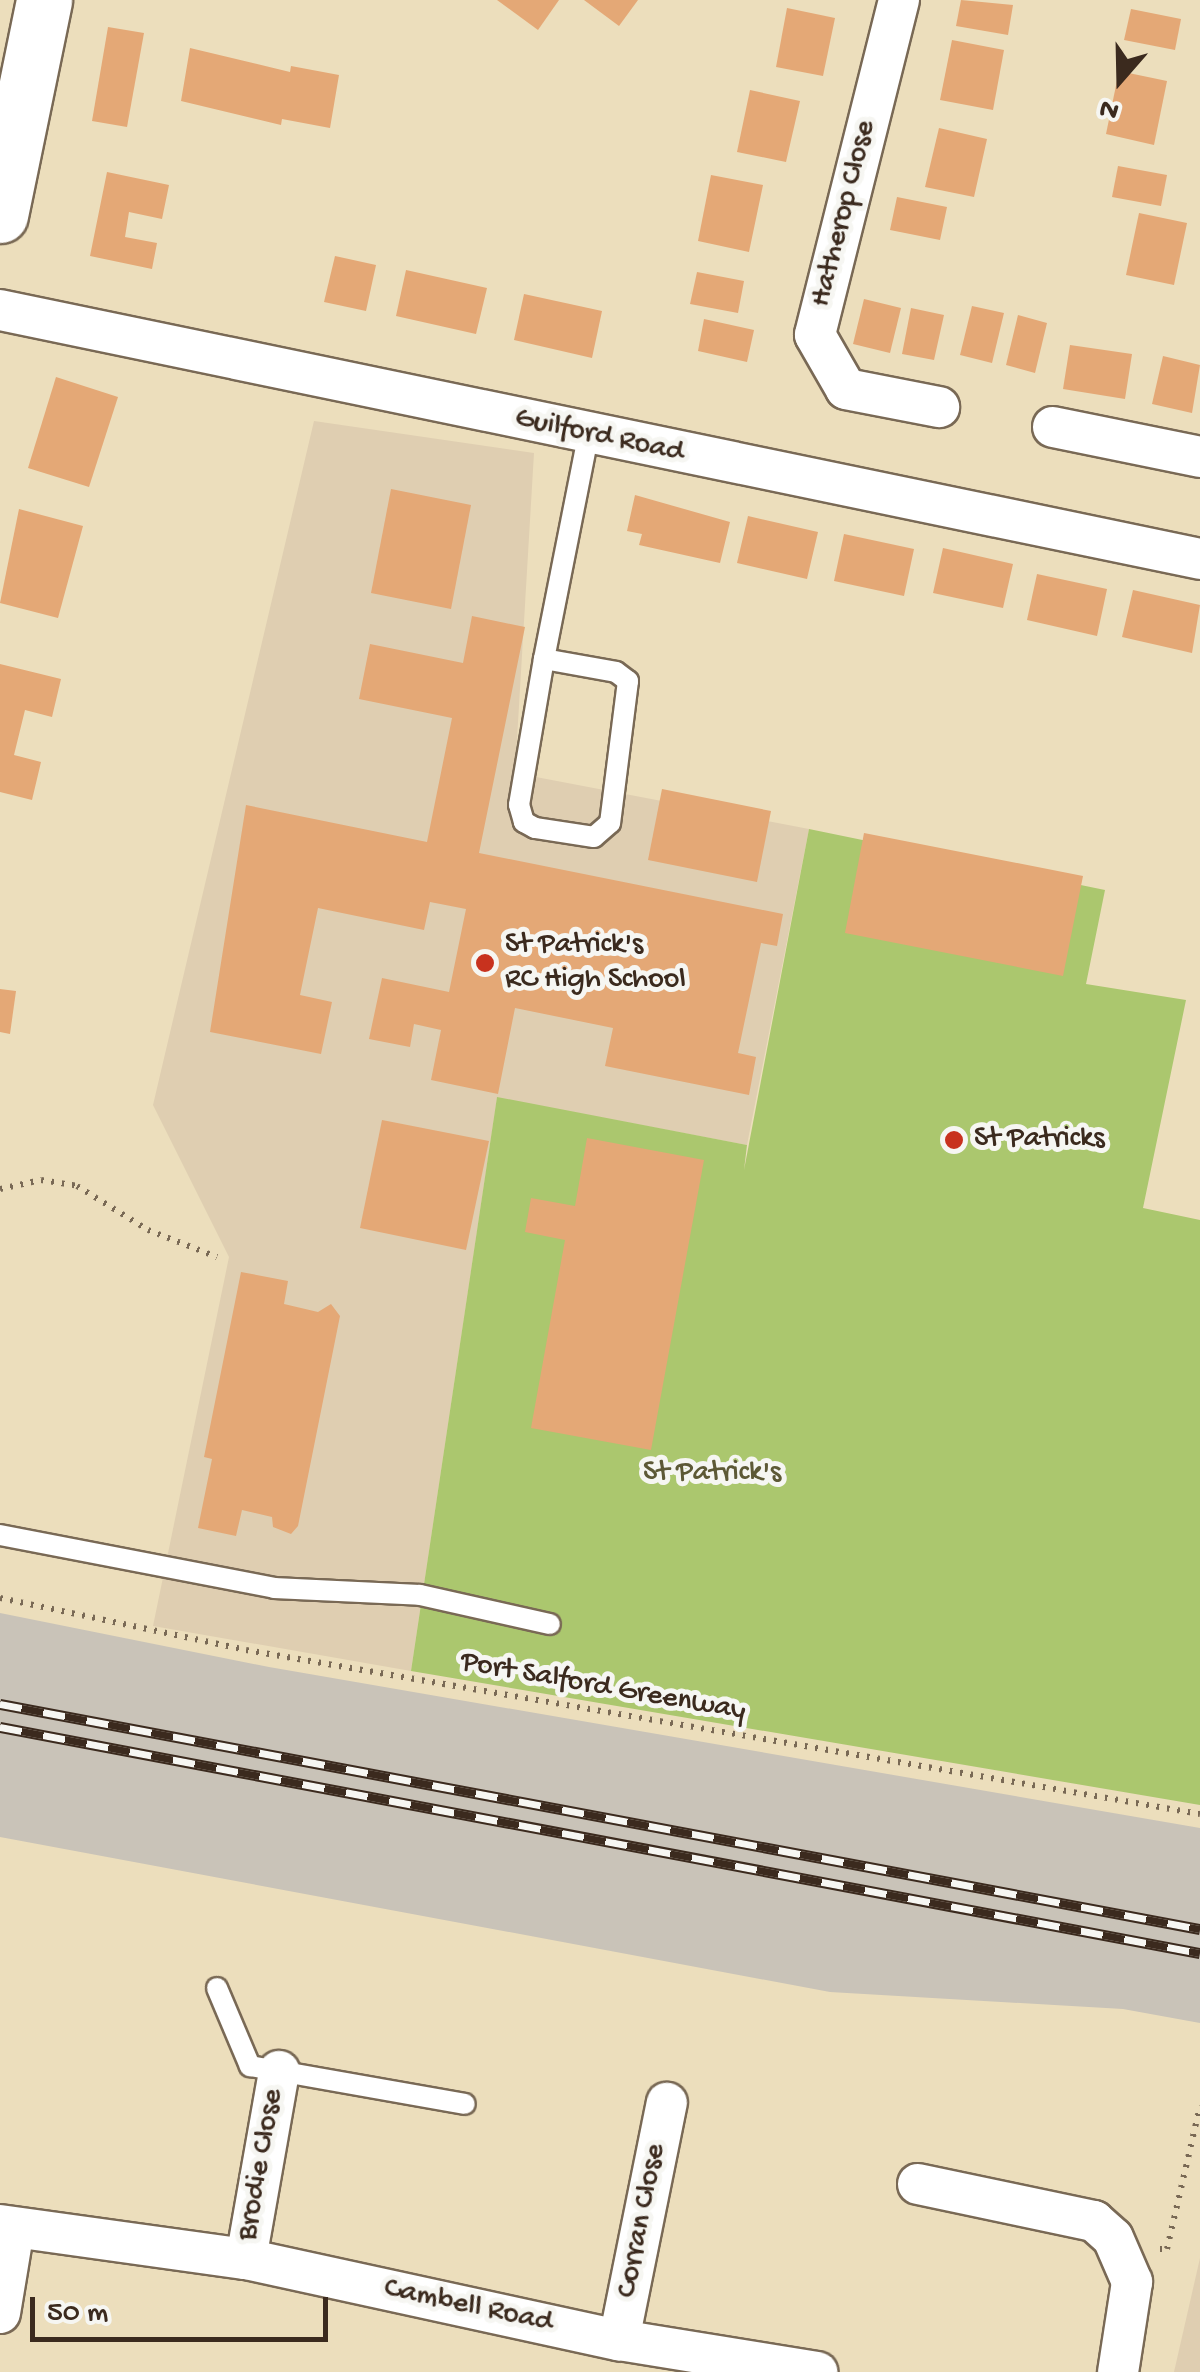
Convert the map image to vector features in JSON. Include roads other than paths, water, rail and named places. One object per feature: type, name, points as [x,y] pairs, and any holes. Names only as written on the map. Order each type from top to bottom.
[{"type":"street","points":[[0,215],[44,0]]},
{"type":"street","name":"Hatherop Close","points":[[899,0],[815,334],[846,389],[939,407]]},
{"type":"street","name":"Guilford Road","points":[[0,310],[588,436],[1200,559]]},
{"type":"street","points":[[1053,428],[1200,457]]},
{"type":"street","name":"Brodie Close","points":[[246,2259],[279,2071]]},
{"type":"street","name":"Corran Close","points":[[619,2340],[667,2103]]},
{"type":"street","points":[[918,2184],[1094,2221],[1119,2247],[1132,2282],[1118,2372]]},
{"type":"street","points":[[0,2313],[7,2227]]},
{"type":"street","name":"Cambell Road","points":[[7,2227],[246,2259],[619,2340],[817,2372]]},
{"type":"lane","points":[[544,660],[616,672],[628,681],[610,823],[594,837],[536,828],[524,822],[518,805],[544,660],[588,436]]},
{"type":"lane","points":[[0,1535],[274,1588],[420,1595],[550,1624]]},
{"type":"lane","points":[[218,1988],[250,2066],[465,2104]]},
{"type":"railway","points":[[0,1704],[1200,1929]]},
{"type":"railway","points":[[0,1727],[1200,1953]]},
{"type":"place","name":"St Patrick's RC High School","points":[[485,963]]},
{"type":"place","name":"St Patricks","points":[[954,1140]]},
{"type":"park label","name":"St Patrick's","points":[[712,1474]]}]
